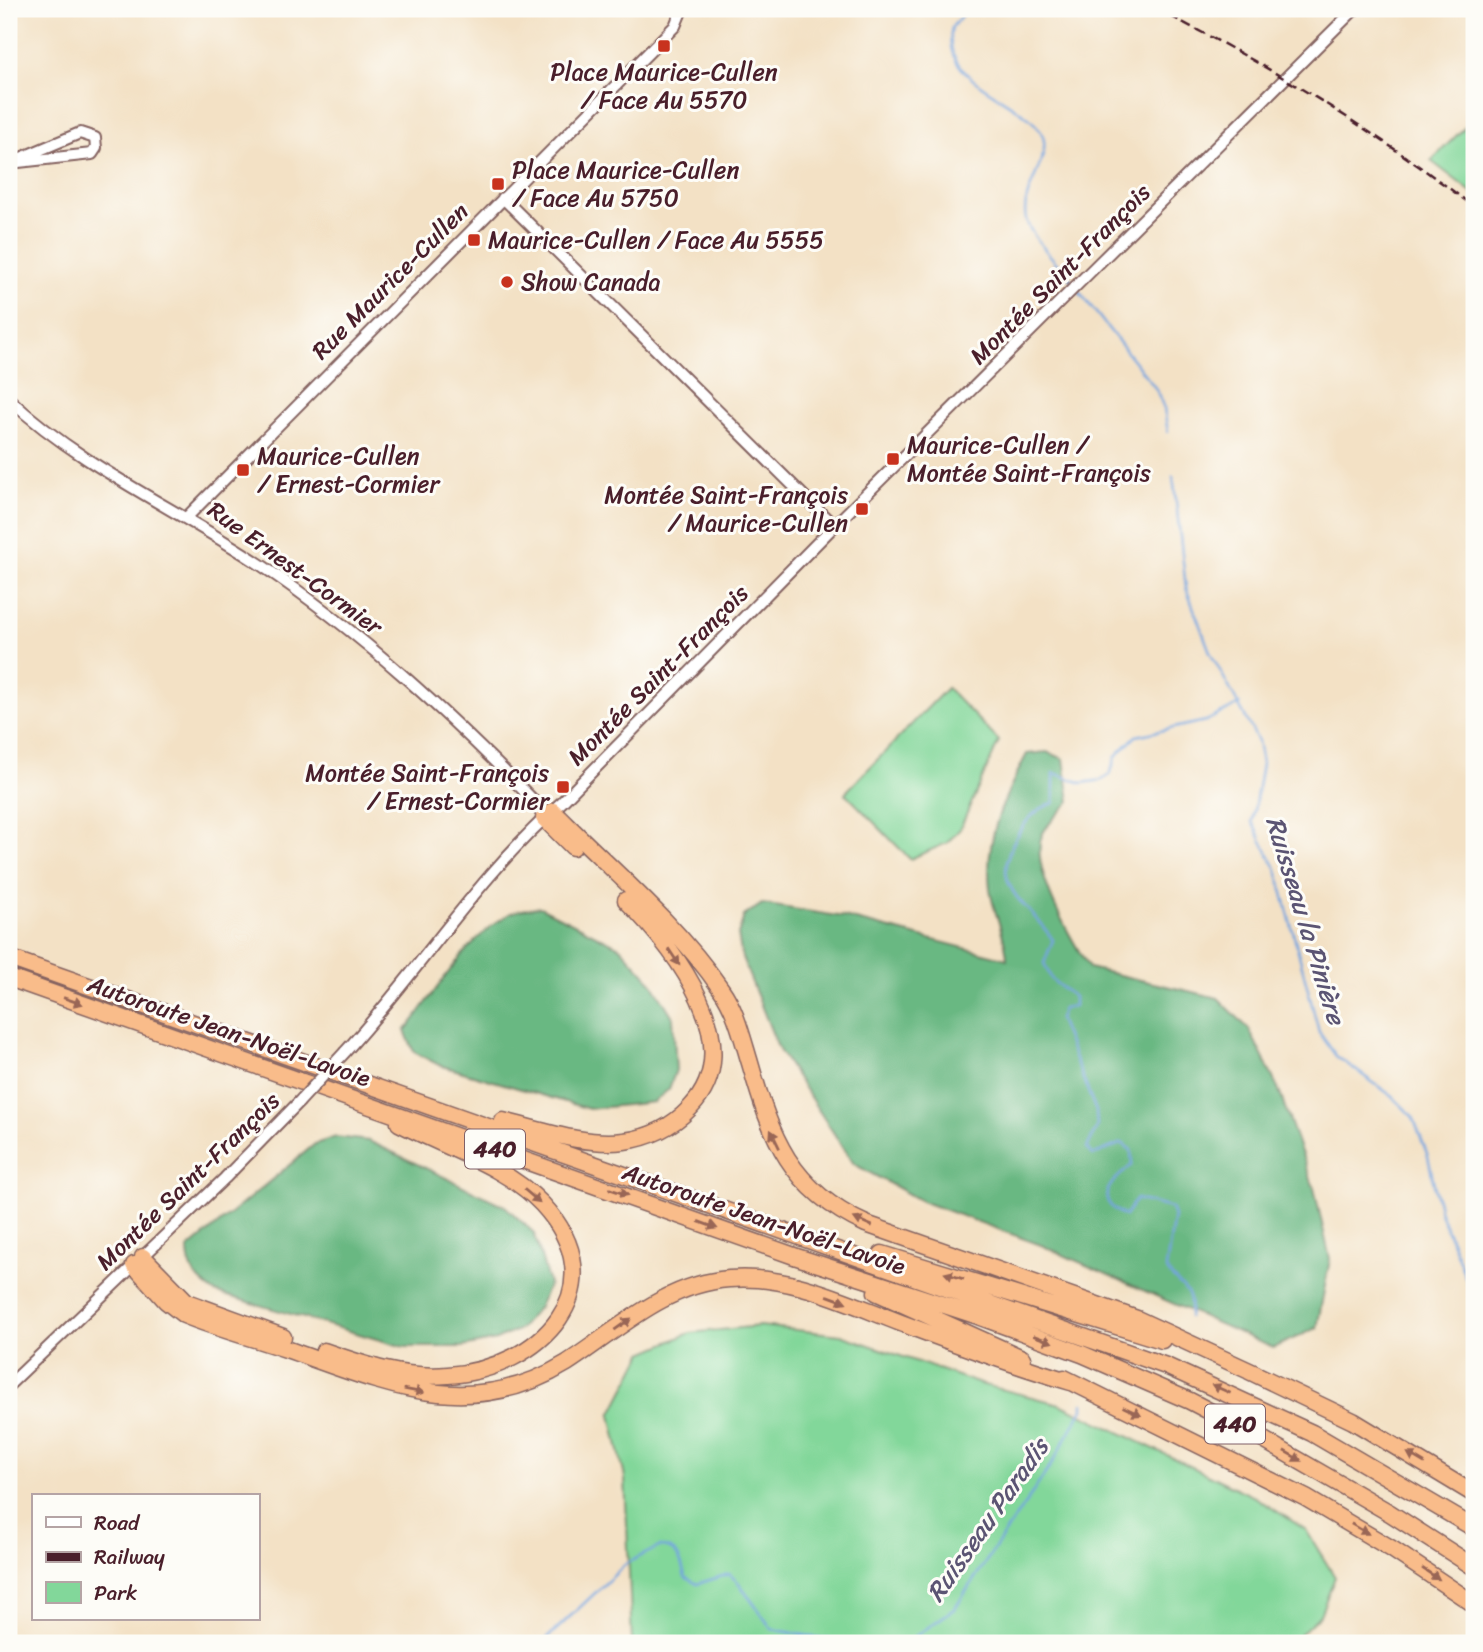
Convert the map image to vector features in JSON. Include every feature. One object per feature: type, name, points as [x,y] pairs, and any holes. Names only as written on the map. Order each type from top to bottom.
[{"type":"highway","points":[[415,1101],[574,1138],[622,1141],[651,1134],[672,1123],[690,1108],[705,1089],[712,1065],[711,1035],[703,1010],[683,971],[648,922],[548,814]]},
{"type":"highway","points":[[548,814],[669,928],[719,986],[737,1021],[772,1134],[789,1164],[816,1193],[839,1210],[866,1224],[1136,1319],[1362,1426],[1474,1494]]},
{"type":"highway","name":"Autoroute Jean-Noël-Lavoie","points":[[9,958],[705,1201],[1118,1348],[1203,1381],[1340,1448],[1474,1528]]},
{"type":"highway","name":"Autoroute Jean-Noël-Lavoie","points":[[9,978],[797,1257],[989,1320],[1146,1381],[1277,1447],[1397,1517],[1474,1567]]},
{"type":"highway","points":[[139,1261],[192,1305],[388,1371],[436,1376],[473,1372],[515,1358],[540,1342],[564,1311],[573,1283],[568,1247],[547,1211],[526,1191],[499,1173],[347,1097]]},
{"type":"highway","points":[[705,1201],[1130,1329],[1256,1374]]},
{"type":"highway","points":[[797,1257],[1071,1382],[1306,1499],[1384,1544],[1473,1602]]},
{"type":"highway","points":[[139,1261],[171,1306],[184,1315],[382,1383],[424,1392],[474,1394],[528,1381],[561,1366],[673,1294],[705,1283],[741,1278],[770,1280],[818,1293],[1014,1365],[1071,1382]]},
{"type":"street","points":[[503,198],[674,26],[682,9]]},
{"type":"street","name":"Montée Saint-François","points":[[9,1385],[299,1102],[405,984],[485,879],[548,814],[834,526],[1356,9]]},
{"type":"street","points":[[80,133],[95,138],[96,148],[84,157],[9,163],[80,133]]},
{"type":"street","name":"Rue Maurice-Cullen","points":[[187,517],[503,198],[834,526]]},
{"type":"street","name":"Rue Ernest-Cormier","points":[[9,399],[82,455],[187,517],[294,588],[388,662],[449,716],[548,814]]},
{"type":"green space","points":[[1474,118],[1474,194],[1431,161]]},
{"type":"green space","points":[[947,688],[999,741],[960,829],[947,843],[910,859],[845,793]]},
{"type":"green space","points":[[1047,752],[1064,759],[1070,801],[1042,835],[1041,866],[1054,904],[1089,968],[1218,998],[1249,1029],[1278,1088],[1314,1188],[1330,1259],[1317,1328],[1273,1348],[1041,1245],[921,1201],[854,1164],[779,1050],[742,958],[738,935],[744,916],[762,904],[844,917],[1007,959],[990,889],[993,836],[1004,802],[1027,754]]},
{"type":"green space","points":[[540,907],[620,947],[651,981],[673,1017],[676,1070],[669,1089],[654,1102],[589,1109],[439,1065],[414,1052],[405,1031],[464,953],[493,925],[509,914]]},
{"type":"green space","points":[[336,1137],[369,1141],[505,1206],[534,1233],[549,1284],[539,1307],[520,1329],[496,1340],[463,1347],[404,1347],[214,1292],[198,1278],[192,1269],[188,1249],[315,1144]]},
{"type":"green space","points":[[760,1326],[841,1335],[980,1384],[1060,1404],[1255,1497],[1306,1530],[1335,1577],[1320,1615],[1291,1643],[632,1643],[625,1478],[611,1415],[643,1353],[690,1333]]},
{"type":"waterway","name":"Ruisseau la Pinière","points":[[967,9],[952,27],[951,46],[957,62],[968,76],[1031,120],[1041,132],[1044,152],[1027,197],[1026,219],[1040,244],[1074,284]]},
{"type":"waterway","name":"Ruisseau la Pinière","points":[[1078,290],[1156,389],[1164,408],[1168,432]]},
{"type":"waterway","name":"Ruisseau la Pinière","points":[[1173,476],[1186,588],[1210,652],[1258,741],[1262,764],[1252,822],[1277,870],[1319,1032],[1336,1056],[1392,1096],[1413,1117],[1428,1156],[1440,1213],[1474,1298]]},
{"type":"waterway","name":"Ruisseau Paradis","points":[[1189,1317],[1190,1299],[1166,1268],[1174,1216],[1171,1208],[1136,1199],[1125,1216],[1109,1203],[1108,1190],[1132,1165],[1131,1150],[1122,1143],[1093,1155],[1087,1148],[1097,1127],[1096,1111],[1059,1019],[1063,1008],[1074,1006],[1074,997],[1052,980],[1044,963],[1053,940],[1013,892],[1006,868],[1009,852],[1025,824],[1038,811],[1054,803],[1054,773],[1082,783],[1102,780],[1110,775],[1116,756],[1136,736],[1206,721],[1240,704]]},
{"type":"waterway","name":"Ruisseau Paradis","points":[[906,1643],[954,1609],[1051,1465],[1083,1409],[1083,1403]]},
{"type":"waterway","name":"Ruisseau Paradis","points":[[542,1643],[627,1563],[659,1547],[675,1552],[685,1577],[697,1584],[729,1574],[738,1582],[772,1629],[846,1643]]},
{"type":"railway","points":[[1156,9],[1239,52],[1320,100],[1474,207]]},
{"type":"place","name":"Place Maurice-Cullen / Face Au 5570","points":[[664,46]]},
{"type":"place","name":"Place Maurice-Cullen / Face Au 5750","points":[[498,184]]},
{"type":"place","name":"Maurice-Cullen / Face Au 5555","points":[[474,240]]},
{"type":"place","name":"Show Canada","points":[[507,282]]},
{"type":"place","name":"Maurice-Cullen / Montée Saint-François","points":[[893,459]]},
{"type":"place","name":"Maurice-Cullen / Ernest-Cormier","points":[[243,470]]},
{"type":"place","name":"Montée Saint-François / Maurice-Cullen","points":[[862,509]]},
{"type":"place","name":"Montée Saint-François / Ernest-Cormier","points":[[563,787]]}]
